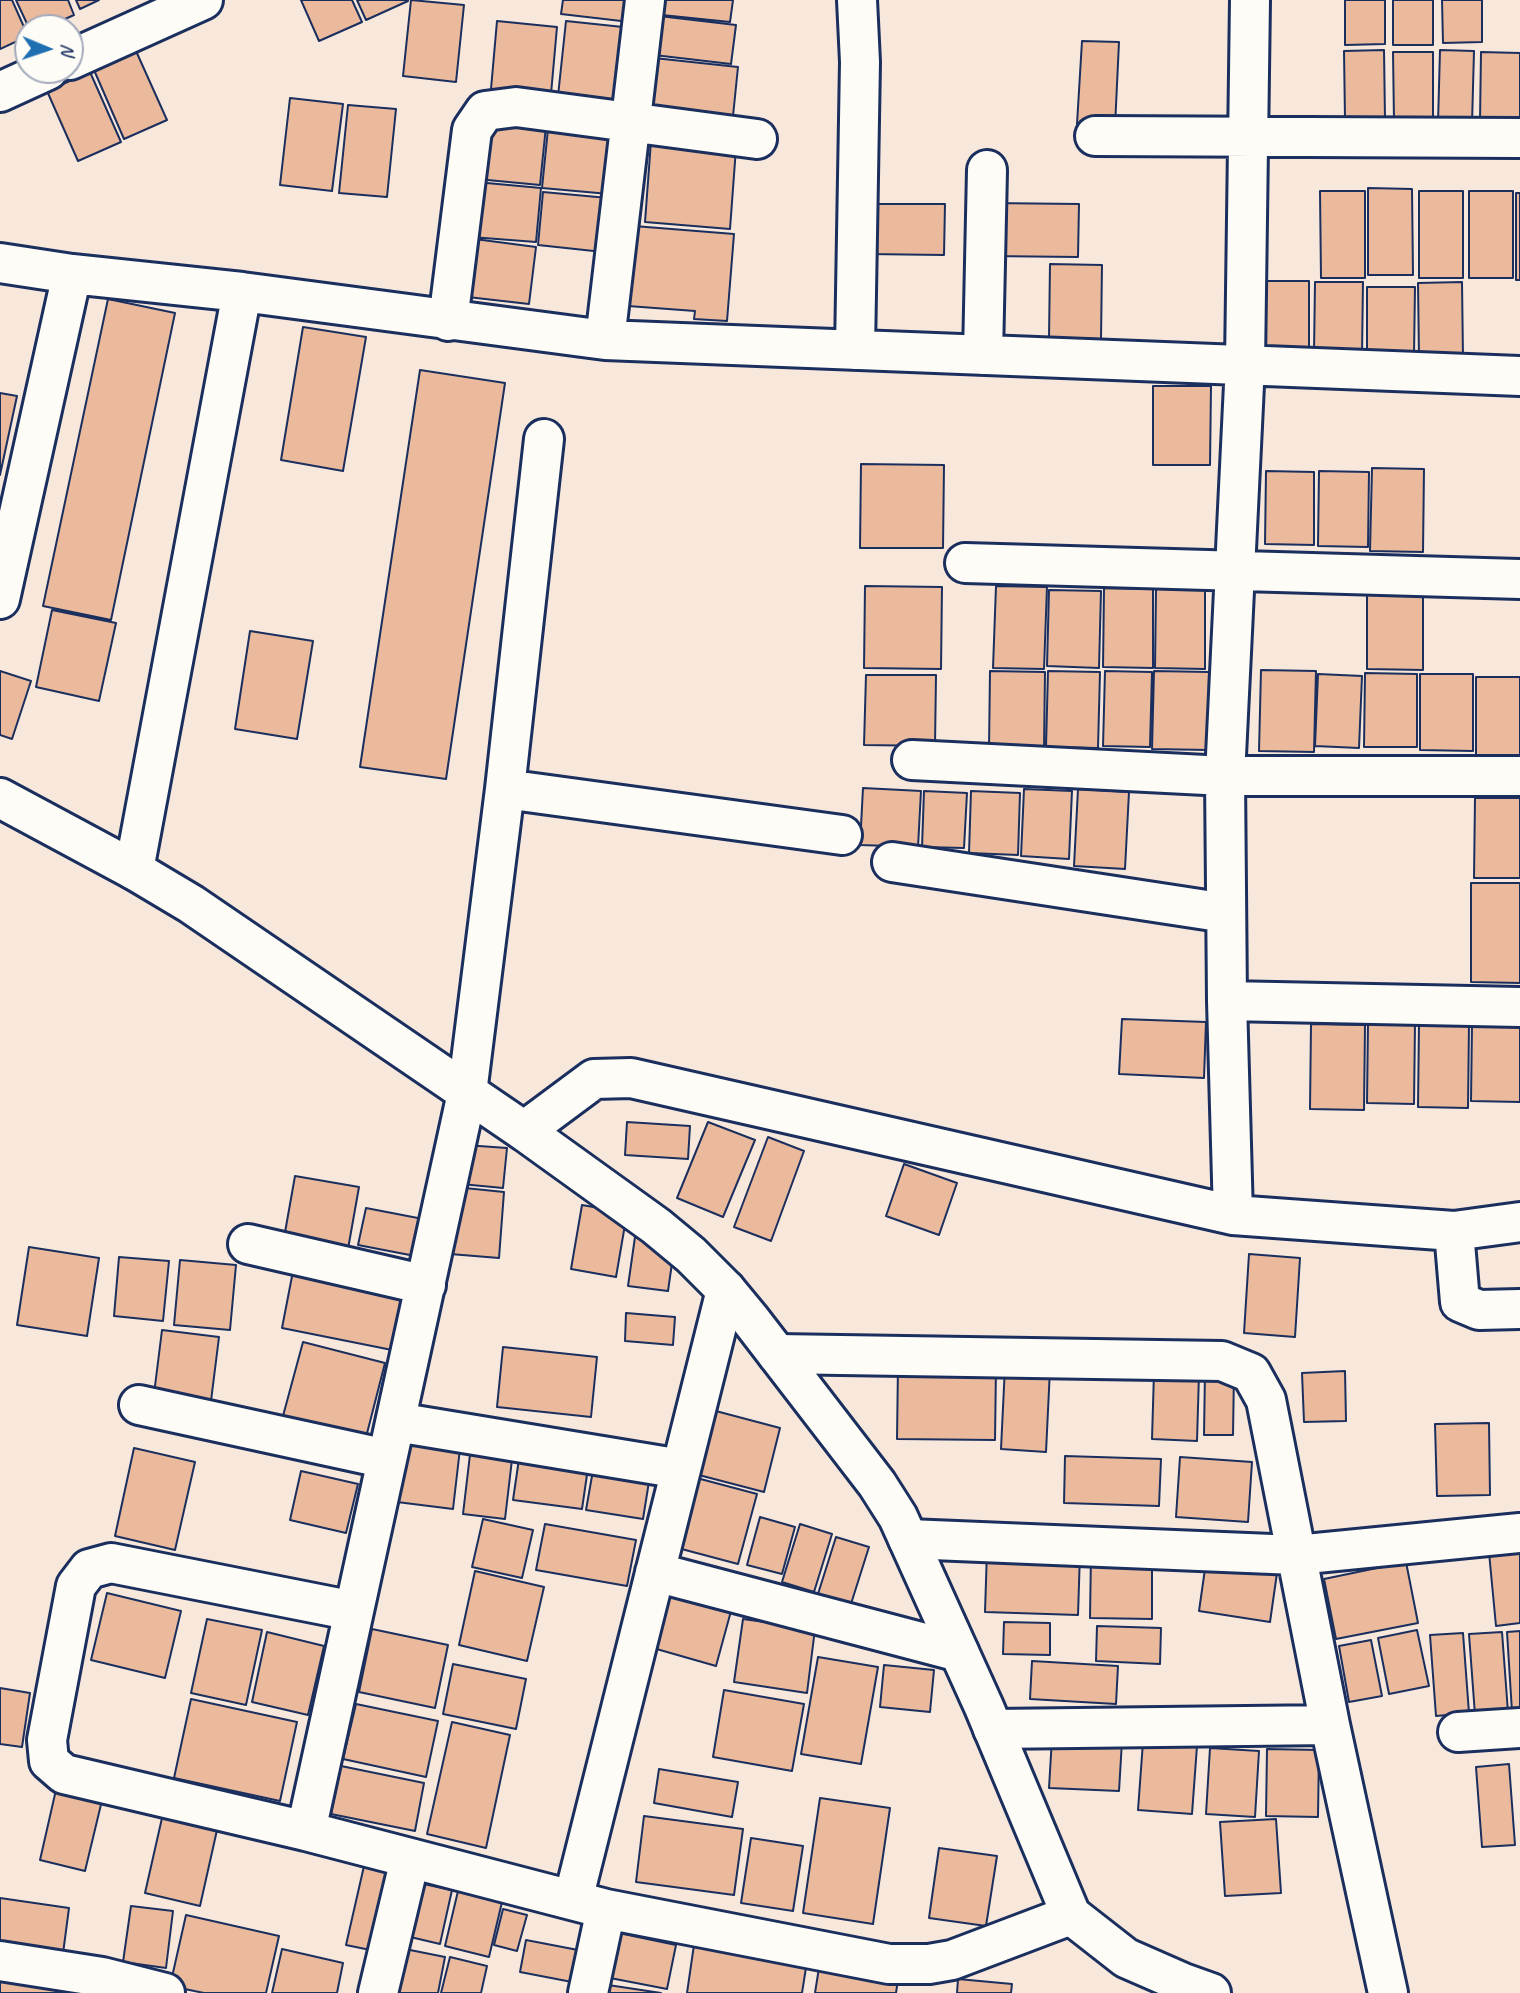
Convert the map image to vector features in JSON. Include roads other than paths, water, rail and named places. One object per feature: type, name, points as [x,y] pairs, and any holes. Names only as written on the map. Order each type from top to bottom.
[{"type":"street","points":[[84,54],[203,0]]},
{"type":"street","points":[[605,340],[645,0]]},
{"type":"street","points":[[855,349],[860,62],[857,0]]},
{"type":"street","points":[[1233,1215],[1225,776],[1245,364],[1250,0]]},
{"type":"street","points":[[0,92],[17,84]]},
{"type":"street","points":[[448,321],[472,131],[485,111],[516,107],[757,139]]},
{"type":"street","points":[[1095,136],[1520,138]]},
{"type":"street","points":[[984,355],[987,170]]},
{"type":"street","points":[[0,263],[605,340],[1520,376]]},
{"type":"street","points":[[0,599],[72,274]]},
{"type":"street","points":[[134,870],[242,292]]},
{"type":"street","points":[[306,1831],[467,1093],[505,789],[544,439]]},
{"type":"street","points":[[965,563],[1520,579]]},
{"type":"street","points":[[912,760],[1225,776],[1520,775]]},
{"type":"street","points":[[505,789],[842,835]]},
{"type":"street","points":[[0,798],[191,904],[524,1130],[656,1226],[691,1255],[726,1290],[778,1354],[877,1484],[898,1517],[993,1729],[1071,1915],[1126,1958],[1211,1993]]},
{"type":"street","points":[[892,862],[1226,913]]},
{"type":"street","points":[[1227,1001],[1520,1007]]},
{"type":"street","points":[[524,1130],[594,1079],[631,1078],[1233,1215],[1454,1231],[1520,1222]]},
{"type":"street","points":[[1454,1231],[1460,1302],[1479,1310],[1520,1310]]},
{"type":"street","points":[[248,1244],[426,1285]]},
{"type":"street","points":[[588,1993],[590,1904],[655,1572],[726,1290]]},
{"type":"street","points":[[778,1354],[1222,1361],[1251,1373],[1266,1400],[1388,1993]]},
{"type":"street","points":[[139,1405],[387,1459]]},
{"type":"street","points":[[396,1422],[681,1469]]},
{"type":"street","points":[[908,1539],[1297,1555],[1520,1533]]},
{"type":"street","points":[[354,1611],[111,1563],[89,1569],[76,1586],[47,1740],[49,1761],[64,1774],[306,1831],[590,1904],[889,1964],[929,1964],[950,1976],[1071,1915]]},
{"type":"street","points":[[655,1572],[959,1652]]},
{"type":"street","points":[[993,1729],[1331,1725]]},
{"type":"street","points":[[1458,1731],[1520,1728]]},
{"type":"street","points":[[378,1993],[410,1859]]},
{"type":"street","points":[[0,1961],[100,1985],[165,1993]]}]
